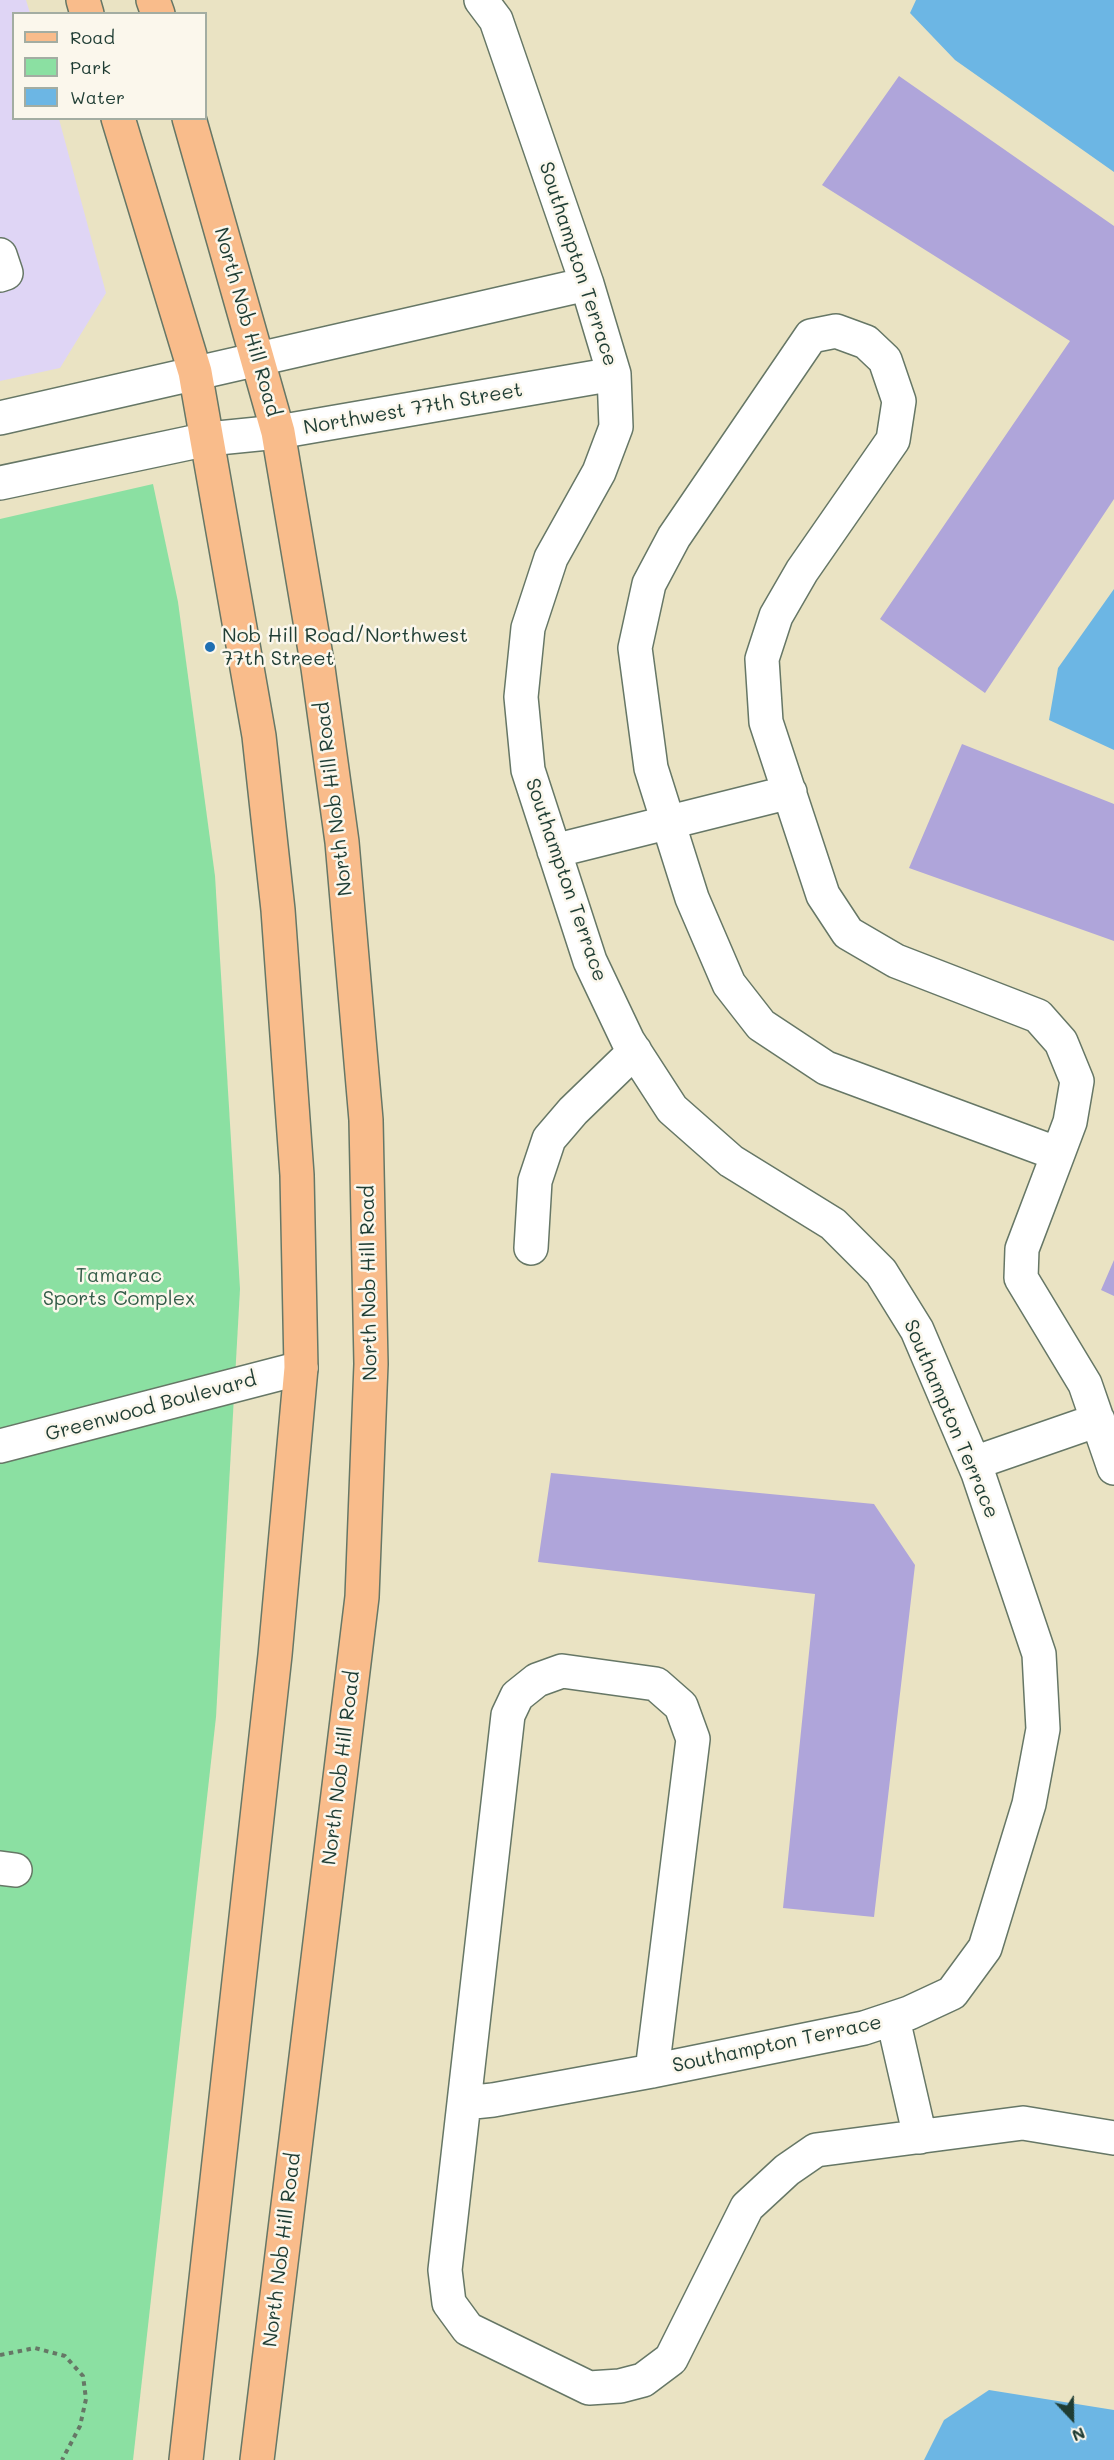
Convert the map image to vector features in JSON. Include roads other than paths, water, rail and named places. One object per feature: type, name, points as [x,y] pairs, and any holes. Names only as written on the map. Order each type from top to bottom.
[{"type":"main road","points":[[119,120],[195,372],[259,736],[278,910],[297,1175],[301,1368],[275,1655],[186,2460]]},
{"type":"main road","name":"North Nob Hill Road","points":[[190,120],[278,432],[318,668],[342,842],[366,1120],[371,1364],[362,1597],[257,2460]]},
{"type":"street","name":"Southampton Terrace","points":[[465,2103],[652,2071],[864,2028],[893,2019],[952,1993],[985,1948],[1029,1804],[1043,1729],[1039,1654],[974,1463],[917,1330],[881,1272],[833,1224],[731,1161],[672,1109],[635,1051],[590,961],[554,851],[528,770],[521,697],[528,628],[551,558],[599,472],[616,427],[614,374],[587,284],[496,20],[481,0]]},
{"type":"street","points":[[0,255],[6,273],[0,275]]},
{"type":"street","points":[[0,417],[587,284]]},
{"type":"street","points":[[1058,1154],[826,1068],[761,1025],[729,984],[692,898],[651,768],[635,648],[649,584],[674,537],[811,336],[836,331],[866,342],[885,360],[899,400],[892,440],[802,571],[776,616],[762,659],[766,722],[824,895],[848,933],[897,961],[1038,1016],[1061,1042],[1077,1081],[1070,1122],[1058,1154],[1022,1249],[1021,1278],[1085,1384],[1114,1468]]},
{"type":"street","name":"Northwest 77th Street","points":[[0,483],[208,439],[278,432],[614,374]]},
{"type":"street","points":[[554,851],[790,792]]},
{"type":"street","points":[[531,1248],[535,1181],[549,1139],[573,1111],[635,1051]]},
{"type":"street","name":"Greenwood Boulevard","points":[[0,1446],[301,1368]]},
{"type":"street","points":[[974,1463],[1098,1420]]},
{"type":"street","points":[[652,2071],[693,1739],[681,1706],[656,1684],[562,1671],[530,1685],[517,1696],[508,1715],[445,2270],[449,2303],[468,2329],[589,2388],[620,2386],[643,2380],[671,2359],[747,2207],[787,2170],[816,2150],[1023,2123],[1114,2138]]},
{"type":"street","points":[[893,2019],[920,2137]]},
{"type":"water","points":[[916,0],[1114,0],[1114,172],[955,60],[910,13]]},
{"type":"water","points":[[1114,589],[1114,750],[1049,720],[1058,668]]},
{"type":"water","points":[[989,2390],[1114,2410],[1114,2460],[924,2460],[944,2420]]},
{"type":"place","name":"Nob Hill Road/Northwest 77th Street","points":[[210,647]]},
{"type":"park label","name":"Tamarac Sports Complex","points":[[119,1288]]}]
